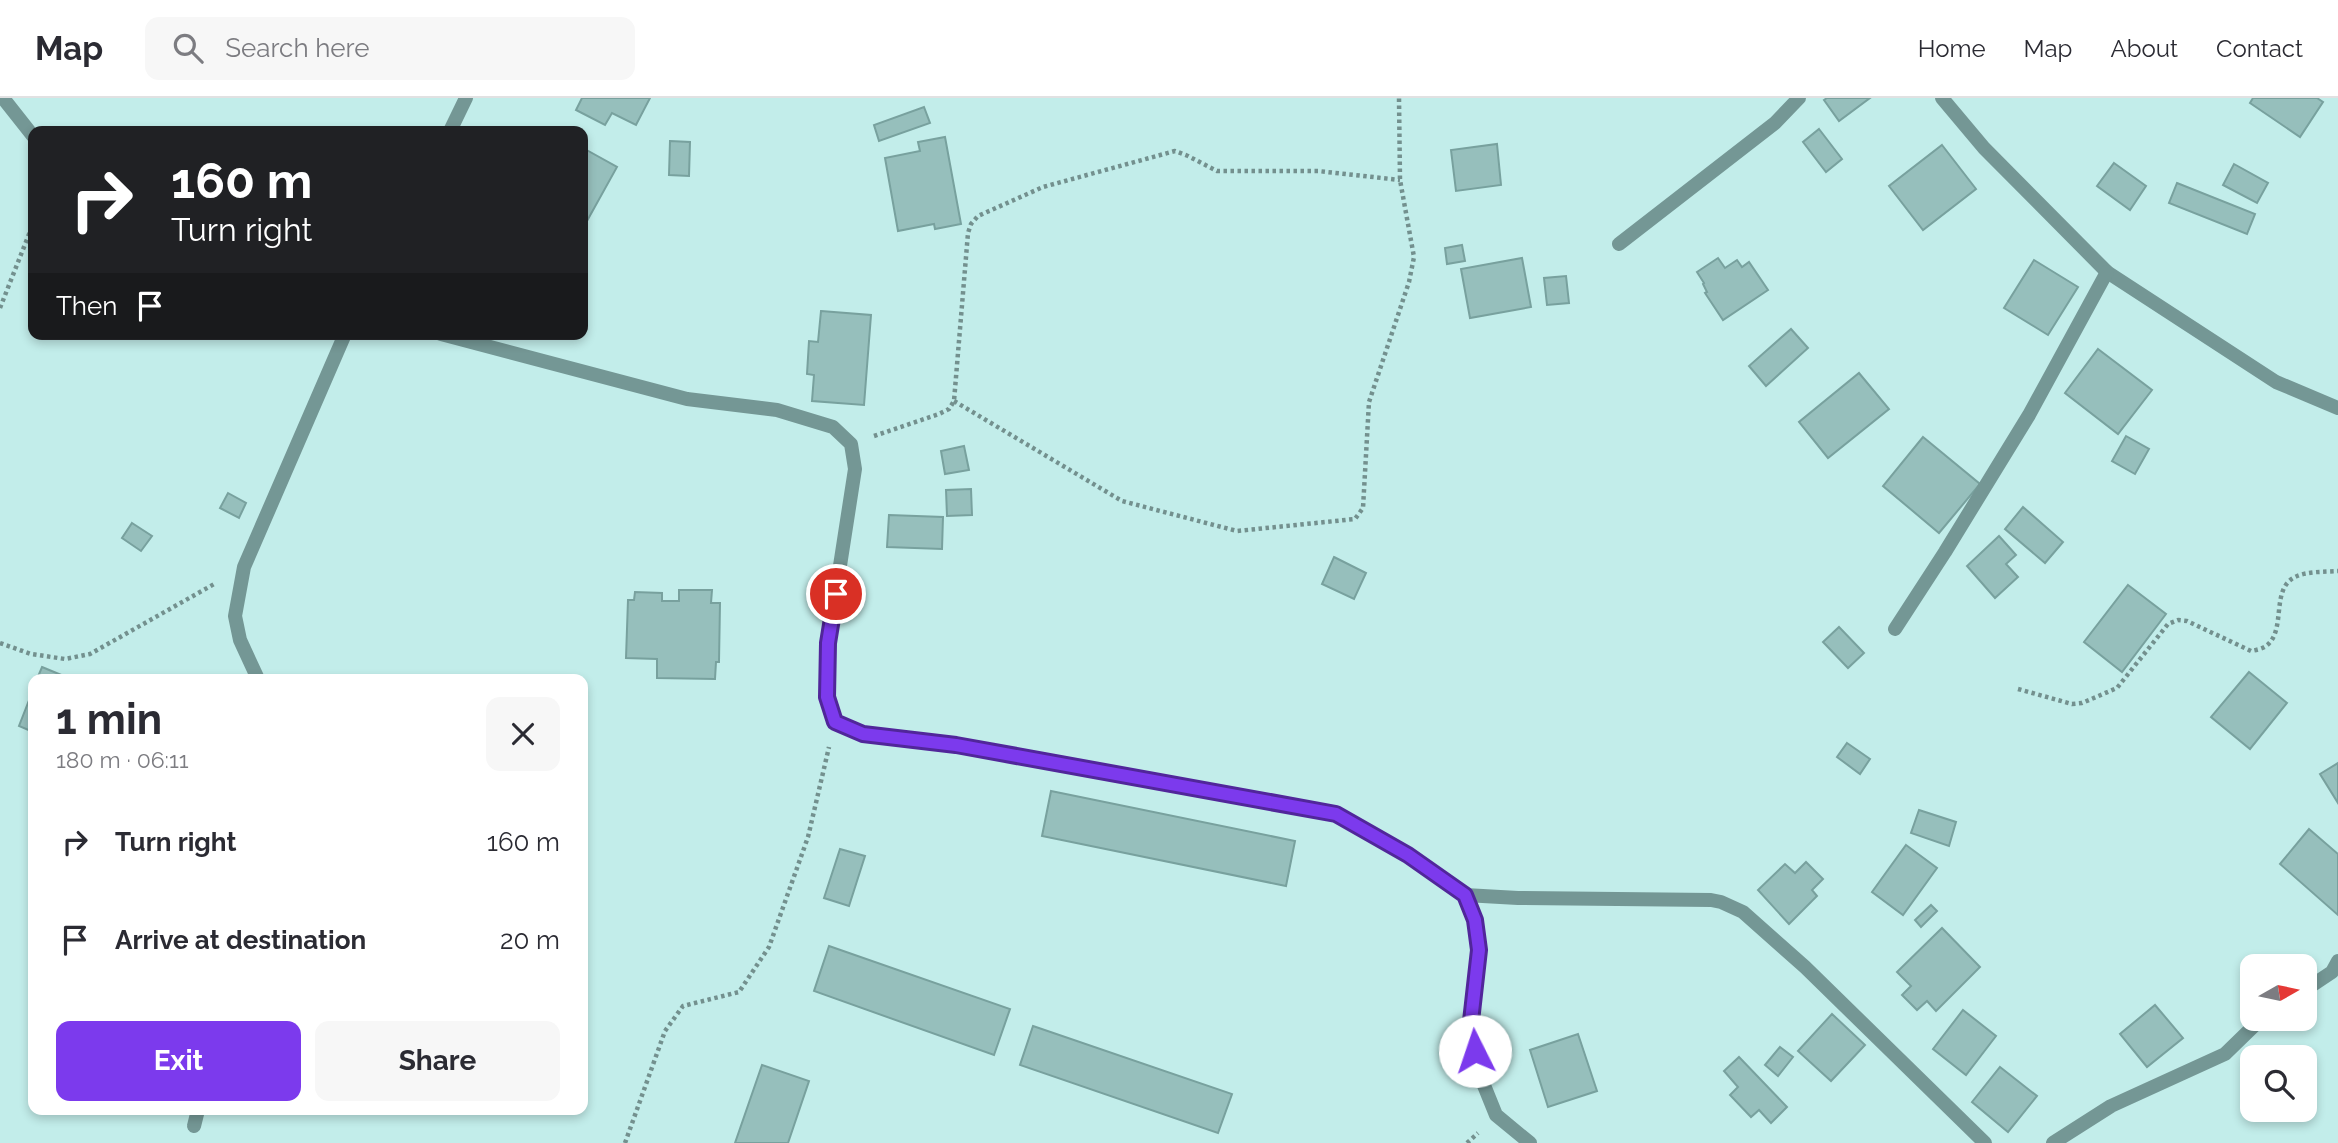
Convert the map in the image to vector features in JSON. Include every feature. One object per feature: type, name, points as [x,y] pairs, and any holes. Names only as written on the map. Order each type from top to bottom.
[{"type":"street","points":[[3,98],[28,130]]},
{"type":"street","points":[[452,126],[466,98]]},
{"type":"street","points":[[1619,244],[1775,123],[1799,98]]},
{"type":"street","points":[[1942,98],[1984,148],[2107,272],[2276,382],[2338,408]]},
{"type":"street","points":[[1895,629],[2029,415],[2107,272]]},
{"type":"street","points":[[256,674],[240,640],[235,615],[244,567],[342,340]]},
{"type":"street","points":[[464,340],[687,399],[777,410],[833,427],[851,444],[855,469],[828,643],[827,697],[835,722],[863,734],[956,745],[1336,814],[1408,855],[1465,895],[1721,902],[1744,912],[1805,967],[1985,1143]]},
{"type":"street","points":[[1465,895],[1475,920],[1479,950],[1470,1030],[1479,1073],[1496,1115],[1530,1143]]},
{"type":"street","points":[[2317,982],[2332,972],[2338,961]]},
{"type":"street","points":[[2053,1143],[2111,1106],[2225,1054],[2249,1031]]},
{"type":"street","points":[[194,1126],[197,1115]]},
{"type":"path","points":[[954,401],[1122,501],[1237,531],[1355,519],[1363,508],[1369,402],[1409,282],[1414,257],[1400,180],[1399,98]]},
{"type":"path","points":[[851,444],[949,410],[954,401],[968,233],[971,223],[978,216],[1044,187],[1175,151],[1216,171],[1318,171],[1400,180]]},
{"type":"path","points":[[0,308],[28,237]]},
{"type":"path","points":[[0,643],[31,654],[65,659],[90,654],[244,567]]},
{"type":"path","points":[[2018,690],[2072,704],[2082,703],[2117,688],[2168,624],[2178,620],[2187,621],[2251,651],[2266,647],[2273,639],[2285,586],[2292,578],[2338,571]]},
{"type":"path","points":[[625,1143],[665,1031],[683,1006],[738,992],[769,947],[808,837],[835,722]]},
{"type":"building","points":[[582,98],[650,98],[636,125],[612,113],[605,125],[576,110]]},
{"type":"building","points":[[1870,98],[1839,121],[1824,100]]},
{"type":"building","points":[[2253,98],[2317,98],[2323,102],[2300,137],[2250,103]]},
{"type":"building","points":[[924,107],[930,123],[879,141],[874,125]]},
{"type":"building","points":[[1819,129],[1842,159],[1826,172],[1803,142]]},
{"type":"building","points":[[945,137],[961,224],[935,229],[934,224],[898,231],[885,158],[920,151],[918,142]]},
{"type":"building","points":[[670,141],[690,142],[689,176],[669,175]]},
{"type":"building","points":[[1497,144],[1501,185],[1456,191],[1451,150]]},
{"type":"building","points":[[1942,145],[1976,189],[1923,230],[1889,186]]},
{"type":"building","points":[[588,151],[617,167],[588,219]]},
{"type":"building","points":[[2114,163],[2146,186],[2130,210],[2097,186]]},
{"type":"building","points":[[2234,164],[2268,183],[2257,203],[2223,185]]},
{"type":"building","points":[[2177,183],[2255,214],[2247,234],[2169,203]]},
{"type":"building","points":[[1462,245],[1465,261],[1447,264],[1445,248]]},
{"type":"building","points":[[1522,258],[1531,307],[1470,318],[1461,269]]},
{"type":"building","points":[[1718,258],[1725,268],[1737,260],[1742,267],[1749,262],[1768,290],[1723,320],[1705,293],[1704,283],[1697,272]]},
{"type":"building","points":[[2034,260],[2078,287],[2048,335],[2004,308]]},
{"type":"building","points":[[1566,276],[1569,303],[1547,305],[1544,278]]},
{"type":"building","points":[[821,311],[871,315],[864,405],[812,401],[814,375],[807,374],[809,341],[818,342]]},
{"type":"building","points":[[1791,329],[1808,348],[1766,386],[1749,366]]},
{"type":"building","points":[[2098,349],[2152,390],[2118,434],[2065,393]]},
{"type":"building","points":[[1859,373],[1889,409],[1828,458],[1799,422]]},
{"type":"building","points":[[2126,436],[2149,449],[2135,474],[2112,461]]},
{"type":"building","points":[[1923,437],[1980,484],[1939,533],[1883,486]]},
{"type":"building","points":[[964,446],[969,470],[945,474],[941,451]]},
{"type":"building","points":[[971,489],[972,515],[947,516],[946,490]]},
{"type":"building","points":[[228,493],[246,503],[239,518],[220,508]]},
{"type":"building","points":[[2023,507],[2063,542],[2045,563],[2005,529]]},
{"type":"building","points":[[889,515],[943,517],[942,549],[887,547]]},
{"type":"building","points":[[132,523],[152,536],[141,551],[122,538]]},
{"type":"building","points":[[1999,536],[2016,555],[2006,564],[2018,577],[1995,598],[1967,566]]},
{"type":"building","points":[[1334,557],[1366,573],[1354,599],[1322,584]]},
{"type":"building","points":[[2128,585],[2166,614],[2122,672],[2084,642]]},
{"type":"building","points":[[679,590],[712,590],[711,603],[720,603],[719,662],[716,662],[715,679],[657,678],[657,659],[626,658],[628,600],[634,600],[635,592],[662,593],[662,601],[679,601]]},
{"type":"building","points":[[1839,627],[1864,653],[1848,668],[1823,642]]},
{"type":"building","points":[[42,667],[59,674],[39,674]]},
{"type":"building","points":[[2249,672],[2287,703],[2250,749],[2211,717]]},
{"type":"building","points":[[28,703],[28,730],[19,726]]},
{"type":"building","points":[[1847,743],[1870,759],[1860,774],[1837,757]]},
{"type":"building","points":[[2338,763],[2338,803],[2320,774]]},
{"type":"building","points":[[1051,791],[1295,841],[1286,886],[1042,836]]},
{"type":"building","points":[[1919,810],[1956,822],[1949,846],[1911,833]]},
{"type":"building","points":[[2309,829],[2338,854],[2338,915],[2280,864]]},
{"type":"building","points":[[1906,845],[1937,868],[1903,915],[1872,892]]},
{"type":"building","points":[[840,849],[865,856],[849,906],[824,898]]},
{"type":"building","points":[[1806,862],[1823,879],[1812,890],[1817,896],[1789,924],[1758,890],[1785,864],[1795,873]]},
{"type":"building","points":[[1931,905],[1937,911],[1921,927],[1915,920]]},
{"type":"building","points":[[1942,928],[1980,967],[1936,1011],[1927,1001],[1917,1010],[1902,995],[1911,986],[1897,972]]},
{"type":"building","points":[[829,946],[1010,1009],[994,1055],[814,991]]},
{"type":"building","points":[[2155,1005],[2183,1038],[2147,1067],[2120,1034]]},
{"type":"building","points":[[1963,1010],[1996,1036],[1966,1075],[1933,1049]]},
{"type":"building","points":[[1832,1014],[1865,1045],[1831,1081],[1798,1051]]},
{"type":"building","points":[[1033,1026],[1232,1094],[1218,1133],[1020,1065]]},
{"type":"building","points":[[1578,1034],[1597,1091],[1548,1107],[1530,1050]]},
{"type":"building","points":[[1780,1047],[1793,1057],[1778,1076],[1765,1065]]},
{"type":"building","points":[[1739,1057],[1787,1107],[1771,1123],[1759,1110],[1751,1117],[1730,1095],[1738,1087],[1724,1071]]},
{"type":"building","points":[[762,1065],[809,1081],[788,1143],[735,1143]]},
{"type":"building","points":[[2000,1067],[2037,1096],[2008,1132],[1972,1102]]},
{"type":"route","points":[[836,594],[828,643],[827,697],[835,722],[863,734],[956,745],[1336,814],[1408,855],[1465,895],[1475,920],[1479,950],[1470,1030],[1475,1051]]}]
